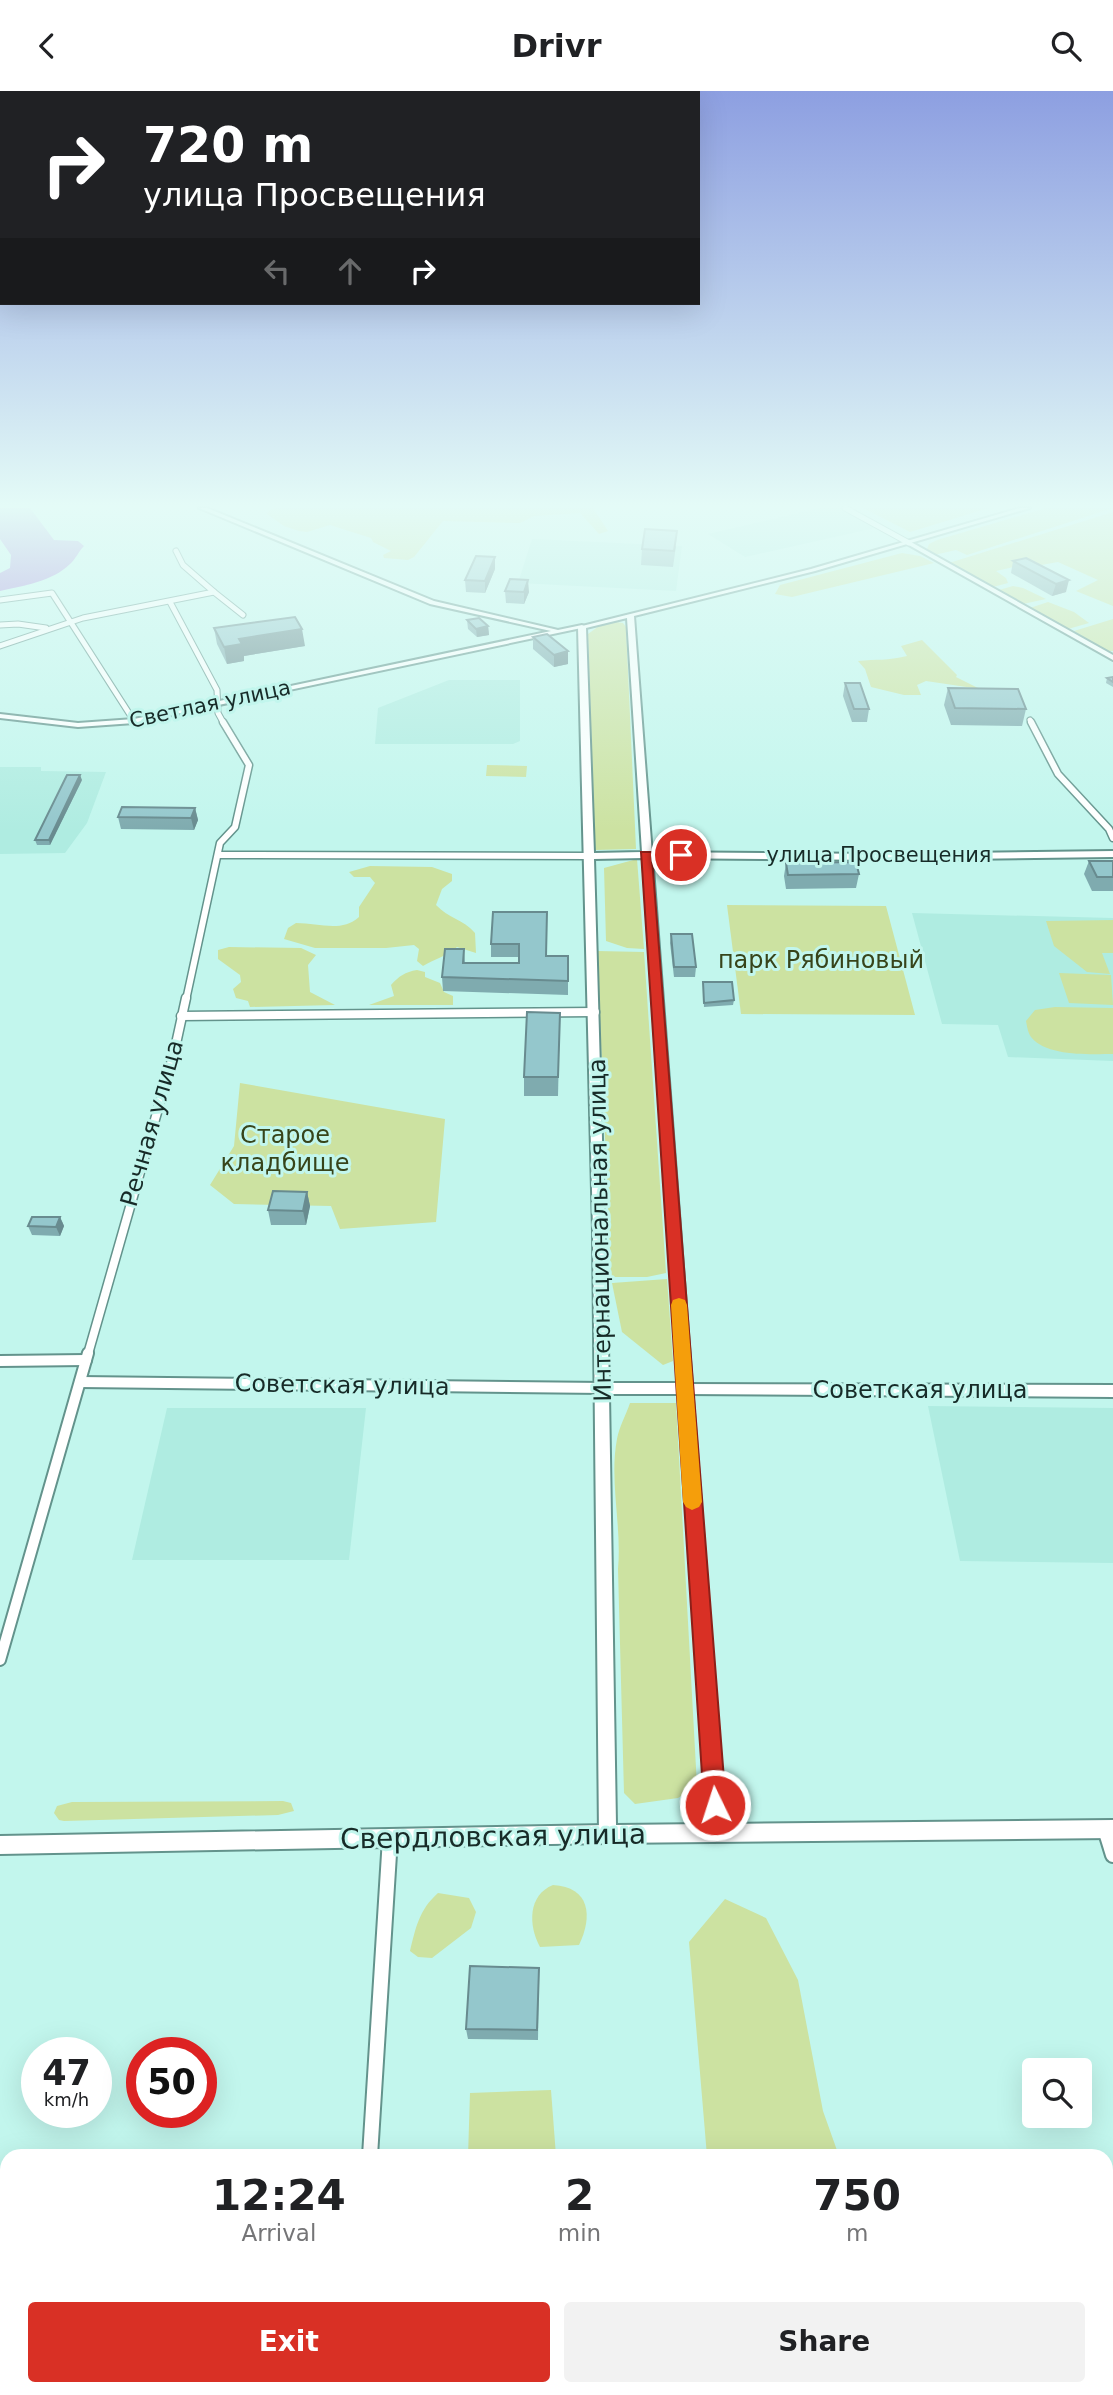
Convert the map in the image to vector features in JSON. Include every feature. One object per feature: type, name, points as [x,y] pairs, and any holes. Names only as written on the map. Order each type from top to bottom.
[{"type":"main road","points":[[486,616],[558,632]]},
{"type":"main road","name":"Светлая улица","points":[[0,716],[78,725],[134,721],[628,616]]},
{"type":"main road","points":[[630,616],[717,1833]]},
{"type":"main road","points":[[1037,616],[1113,659]]},
{"type":"main road","name":"Интернациональная улица","points":[[582,627],[592,856],[604,1388],[608,1834]]},
{"type":"main road","name":"улица Просвещения","points":[[592,856],[886,857],[1113,854]]},
{"type":"main road","name":"Советская улица","points":[[604,1388],[1113,1391]]},
{"type":"main road","name":"Свердловская улица","points":[[0,1845],[608,1834],[1109,1829]]},
{"type":"street","points":[[67,616],[134,721]]},
{"type":"street","points":[[0,646],[48,628],[100,616]]},
{"type":"street","name":"Речная улица","points":[[0,1660],[174,1053],[220,843],[235,827],[249,765],[218,713],[217,690],[177,616]]},
{"type":"street","points":[[0,625],[19,624],[48,628]]},
{"type":"street","points":[[1030,720],[1058,774],[1109,829],[1113,838]]},
{"type":"street","points":[[218,855],[592,856]]},
{"type":"street","points":[[181,1016],[595,1013]]},
{"type":"street","points":[[0,1361],[86,1360]]},
{"type":"street","name":"Советская улица","points":[[80,1382],[604,1388]]},
{"type":"street","points":[[1109,1829],[1113,1855]]},
{"type":"street","points":[[370,2149],[390,1838]]},
{"type":"shaded area","points":[[449,680],[520,680],[520,741],[513,744],[375,744],[378,708]]},
{"type":"shaded area","points":[[0,767],[106,772],[87,823],[65,853],[0,854]]},
{"type":"shaded area","points":[[912,913],[1113,918],[1113,1061],[1008,1057],[998,1025],[942,1024]]},
{"type":"shaded area","points":[[928,1406],[1113,1408],[1113,1563],[960,1561]]},
{"type":"shaded area","points":[[167,1408],[366,1408],[349,1560],[132,1560]]},
{"type":"green space","points":[[1044,616],[1079,616],[1089,623],[1068,629]]},
{"type":"green space","points":[[1113,619],[1113,651],[1106,651],[1074,631]]},
{"type":"green space","points":[[623,623],[626,627],[636,849],[595,850],[588,634],[599,626]]},
{"type":"green space","points":[[922,640],[956,677],[980,689],[926,681],[917,685],[921,695],[904,695],[871,687],[865,669],[858,661],[907,656],[901,646]]},
{"type":"green space","points":[[487,765],[527,766],[526,777],[486,776]]},
{"type":"green space","points":[[637,859],[644,949],[627,948],[606,941],[604,868]]},
{"type":"green space","points":[[370,866],[432,867],[452,874],[452,881],[442,889],[436,905],[475,933],[476,953],[457,947],[423,966],[417,961],[419,949],[414,945],[386,948],[315,948],[284,939],[288,928],[296,923],[337,926],[345,925],[359,917],[359,907],[375,883],[370,877],[354,877],[349,872]]},
{"type":"green space","name":"парк Рябиновый","points":[[727,905],[886,906],[915,1015],[741,1014]]},
{"type":"green space","points":[[1113,920],[1113,953],[1102,953],[1110,974],[1087,972],[1054,946],[1046,921]]},
{"type":"green space","points":[[229,947],[301,948],[316,955],[308,965],[310,992],[335,1005],[250,1007],[248,1001],[236,998],[233,989],[241,982],[240,975],[218,959],[218,950]]},
{"type":"green space","points":[[597,951],[644,952],[666,1273],[647,1277],[611,1277]]},
{"type":"green space","points":[[417,970],[425,972],[425,977],[440,983],[444,992],[453,996],[453,1005],[369,1005],[394,996],[391,985],[402,975]]},
{"type":"green space","points":[[1059,973],[1111,975],[1113,1005],[1069,1003]]},
{"type":"green space","points":[[1055,1007],[1113,1008],[1113,1054],[1069,1053],[1038,1043],[1030,1035],[1026,1021],[1035,1010]]},
{"type":"green space","name":"Старое кладбище","points":[[240,1083],[445,1119],[436,1222],[340,1229],[331,1206],[234,1204],[210,1185],[234,1146]]},
{"type":"green space","points":[[667,1279],[673,1361],[663,1365],[622,1332],[612,1283]]},
{"type":"green space","points":[[630,1403],[676,1403],[697,1786],[678,1798],[635,1804],[624,1793],[619,1553],[614,1471],[618,1435]]},
{"type":"green space","points":[[72,1802],[291,1803],[294,1811],[278,1815],[64,1821],[59,1820],[54,1813],[57,1806]]},
{"type":"green space","points":[[553,1885],[575,1891],[585,1905],[586,1924],[579,1945],[540,1947],[536,1938],[532,1920],[535,1903],[545,1890]]},
{"type":"green space","points":[[438,1893],[469,1898],[476,1912],[471,1928],[432,1958],[418,1957],[410,1951],[416,1927],[422,1912]]},
{"type":"green space","points":[[725,1899],[766,1918],[798,1980],[823,2111],[837,2149],[706,2149],[689,1942]]},
{"type":"green space","points":[[551,2090],[555,2149],[468,2149],[470,2093]]},
{"type":"building","points":[[295,617],[302,629],[239,639],[242,644],[224,647],[214,628]]},
{"type":"building","points":[[479,618],[488,626],[476,629],[467,620]]},
{"type":"building","points":[[547,634],[568,651],[554,655],[533,637]]},
{"type":"building","points":[[845,683],[860,683],[869,709],[854,709]]},
{"type":"building","points":[[948,688],[1018,689],[1026,709],[955,708]]},
{"type":"building","points":[[67,775],[80,775],[49,840],[35,840]]},
{"type":"building","points":[[122,807],[195,808],[191,818],[118,817]]},
{"type":"building","points":[[1089,861],[1113,861],[1113,877],[1097,877]]},
{"type":"building","points":[[856,862],[859,874],[788,875],[786,863]]},
{"type":"building","points":[[493,912],[547,912],[546,956],[568,956],[568,981],[442,977],[445,949],[464,949],[463,963],[519,963],[519,944],[491,944]]},
{"type":"building","points":[[671,934],[692,934],[696,967],[674,967]]},
{"type":"building","points":[[703,982],[732,982],[734,1000],[704,1003]]},
{"type":"building","points":[[527,1012],[560,1013],[558,1077],[524,1077]]},
{"type":"building","points":[[273,1191],[307,1192],[303,1211],[268,1210]]},
{"type":"building","points":[[32,1217],[60,1217],[56,1227],[28,1226]]},
{"type":"building","points":[[470,1966],[539,1968],[537,2030],[466,2029]]},
{"type":"slow traffic","points":[[679,1305],[692,1502]]},
{"type":"route","points":[[681,855],[646,855],[715,1805]]}]
